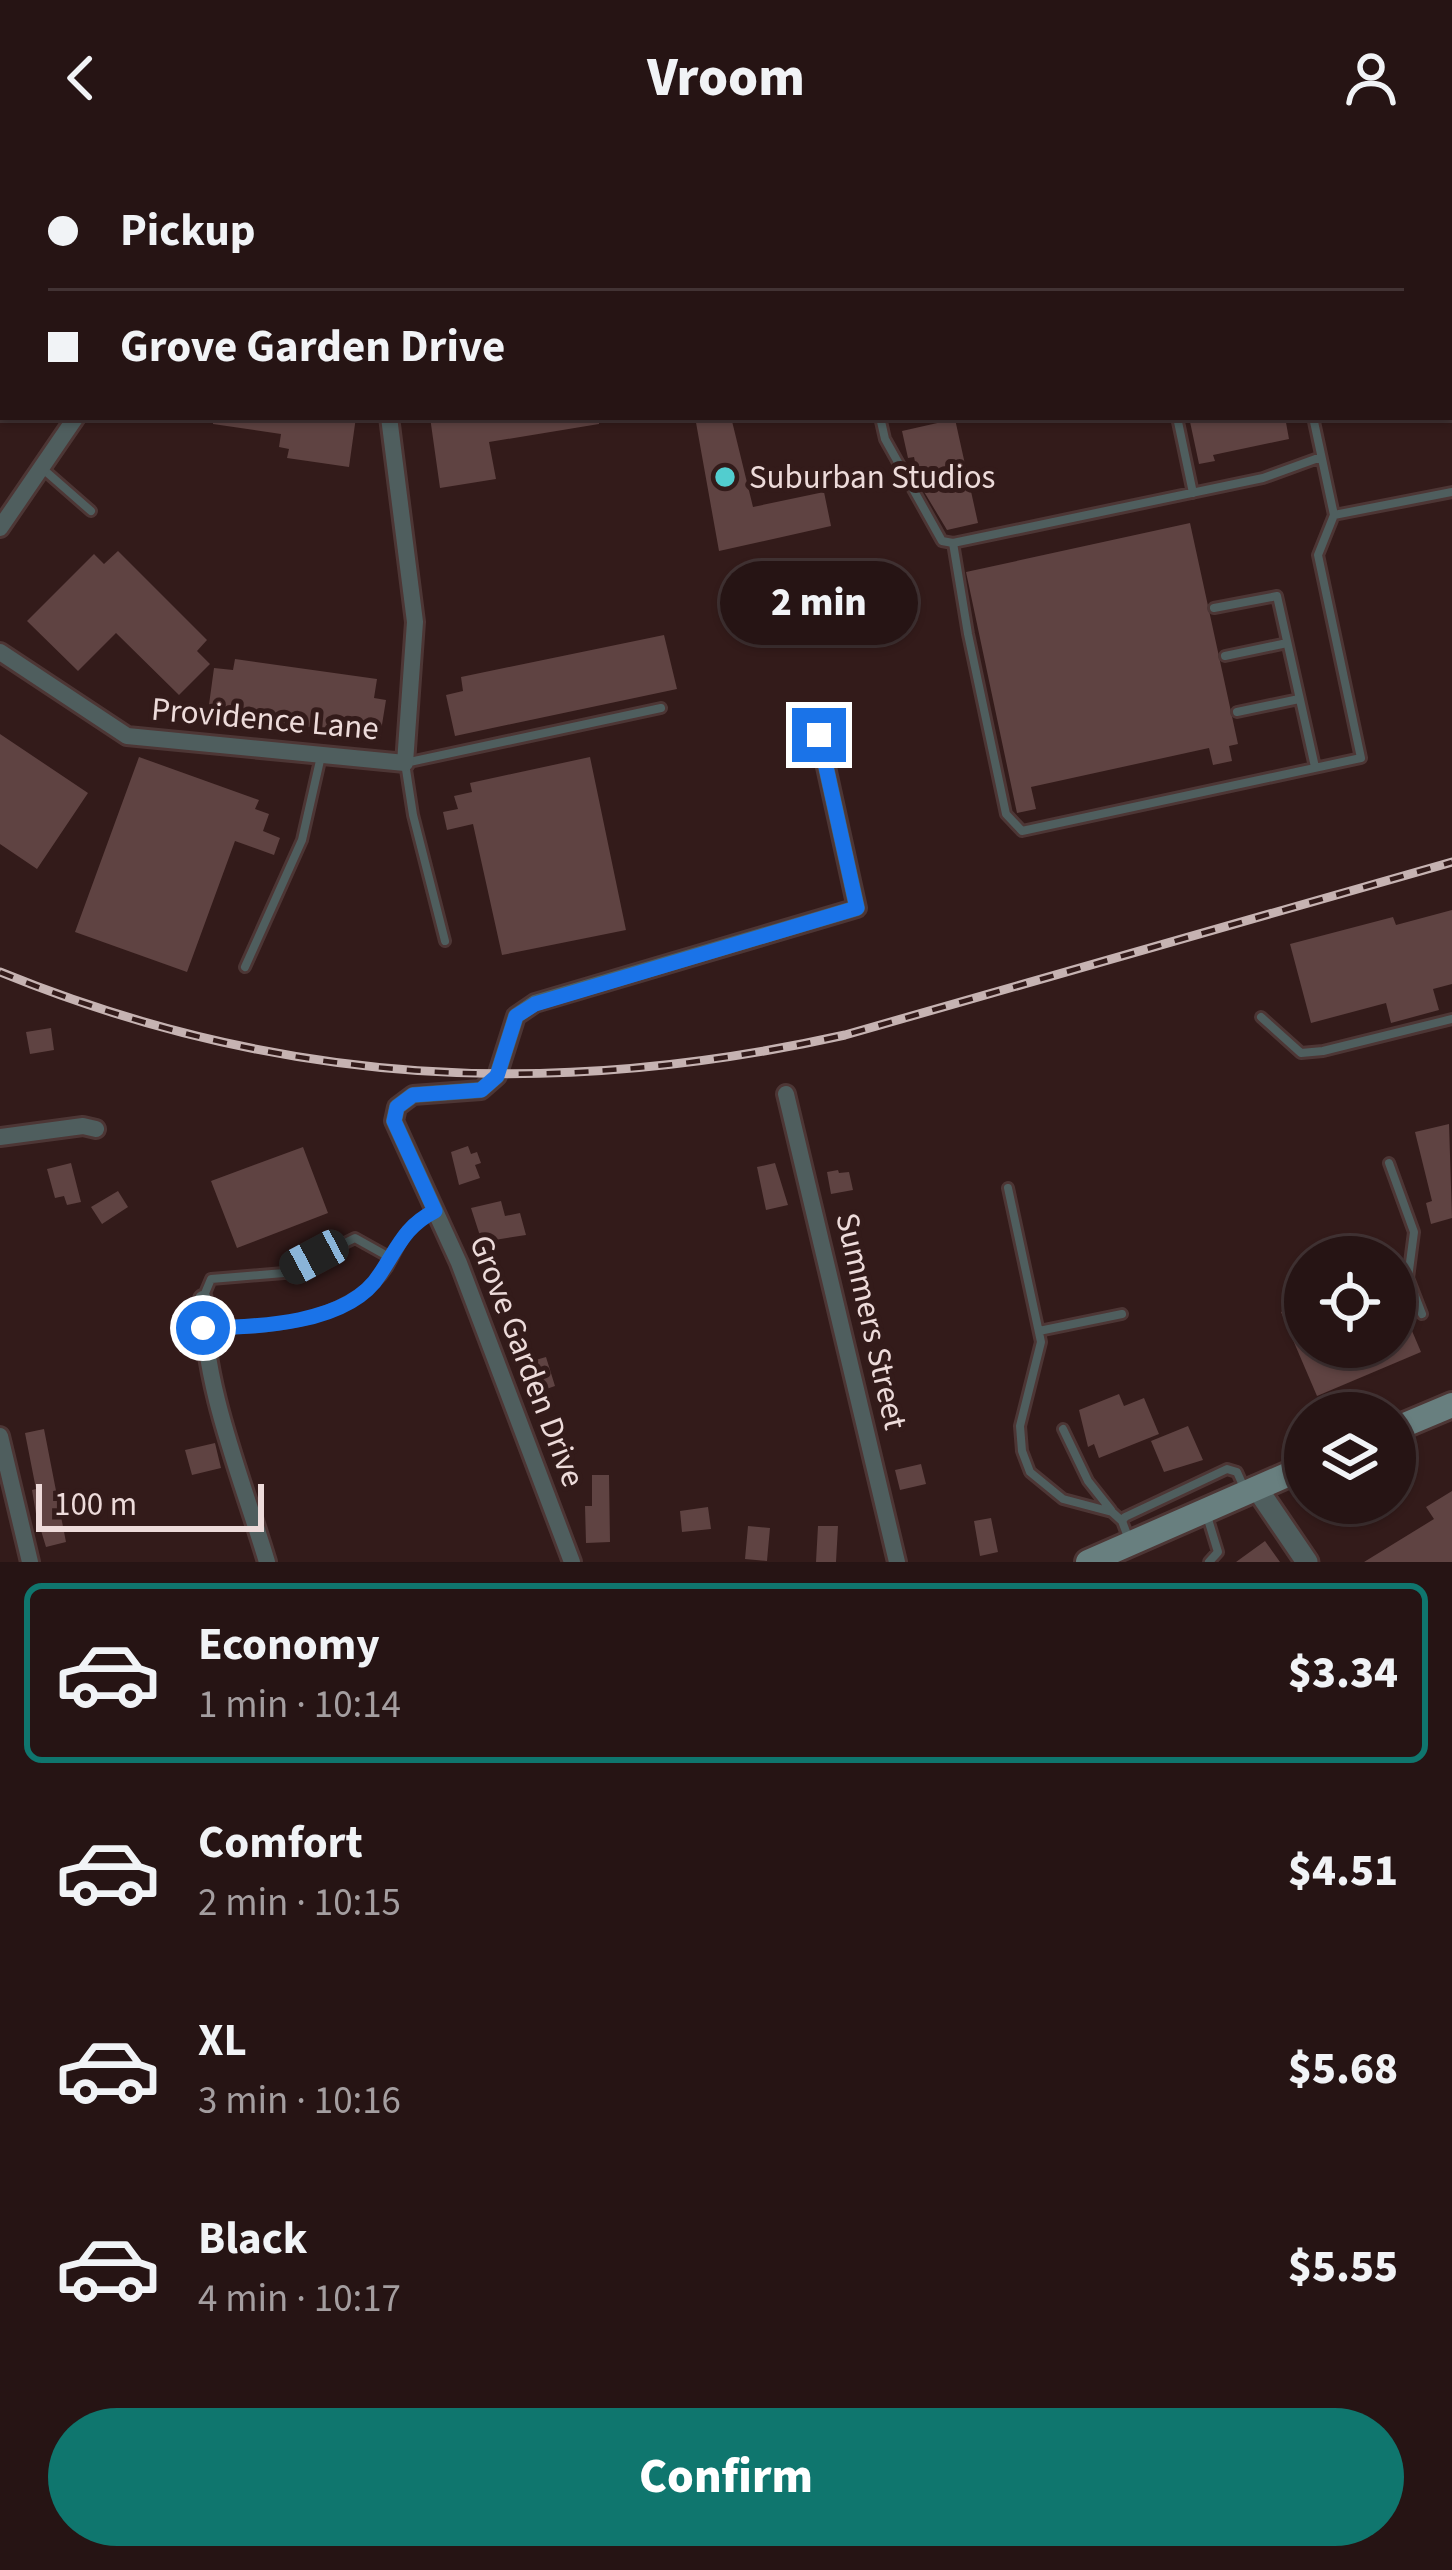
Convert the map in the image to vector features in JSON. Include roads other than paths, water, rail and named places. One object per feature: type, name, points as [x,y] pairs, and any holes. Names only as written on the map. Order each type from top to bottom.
[{"type":"main road","points":[[1416,1421],[1452,1406]]},
{"type":"main road","points":[[1088,1562],[1127,1533],[1205,1511],[1284,1476]]},
{"type":"street","points":[[0,528],[74,420]]},
{"type":"street","points":[[389,420],[415,622],[405,763]]},
{"type":"street","name":"Providence Lane","points":[[0,652],[128,736],[405,763]]},
{"type":"street","name":"Grove Garden Drive","points":[[572,1562],[435,1211],[394,1121],[397,1107],[413,1095],[481,1090],[497,1076],[516,1016],[535,1004],[857,908],[819,735]]},
{"type":"street","name":"Summers Street","points":[[786,1094],[897,1562]]},
{"type":"street","points":[[0,1137],[82,1126],[95,1129]]},
{"type":"street","points":[[203,1299],[203,1328],[220,1406],[267,1562]]},
{"type":"street","points":[[0,1436],[30,1562]]},
{"type":"street","points":[[1251,1490],[1307,1562]]},
{"type":"lane","points":[[881,420],[885,439],[941,541],[953,543],[1263,478],[1321,457]]},
{"type":"lane","points":[[1178,420],[1193,493]]},
{"type":"lane","points":[[953,543],[1006,814],[1022,831],[1361,758],[1318,555],[1334,515],[1314,420]]},
{"type":"lane","points":[[42,468],[92,511]]},
{"type":"lane","points":[[1334,515],[1452,492]]},
{"type":"lane","points":[[1214,608],[1277,596],[1315,767]]},
{"type":"lane","points":[[1225,656],[1287,643]]},
{"type":"lane","points":[[1238,712],[1298,699]]},
{"type":"lane","points":[[445,941],[405,763],[661,709]]},
{"type":"lane","points":[[245,967],[302,840],[321,754]]},
{"type":"lane","points":[[1261,1017],[1301,1053],[1323,1052],[1452,1019]]},
{"type":"lane","points":[[1389,1162],[1414,1232],[1408,1278],[1422,1314]]},
{"type":"lane","points":[[1008,1189],[1041,1342],[1020,1426],[1022,1450],[1030,1472],[1063,1499],[1112,1512]]},
{"type":"lane","points":[[203,1328],[296,1321],[336,1309],[378,1280],[413,1222],[435,1211]]},
{"type":"lane","points":[[203,1299],[212,1279],[284,1273],[355,1238],[389,1257]]},
{"type":"lane","points":[[1039,1331],[1122,1314]]},
{"type":"lane","points":[[1063,1430],[1088,1481],[1127,1533],[1228,1469],[1237,1472],[1251,1490]]},
{"type":"lane","points":[[1205,1511],[1218,1552],[1209,1562]]},
{"type":"railway","points":[[0,972],[105,1010],[209,1039],[313,1059],[418,1071],[523,1074],[629,1069],[736,1056],[845,1035],[1452,862]]},
{"type":"place","name":"Suburban Studios","points":[[725,477]]}]
